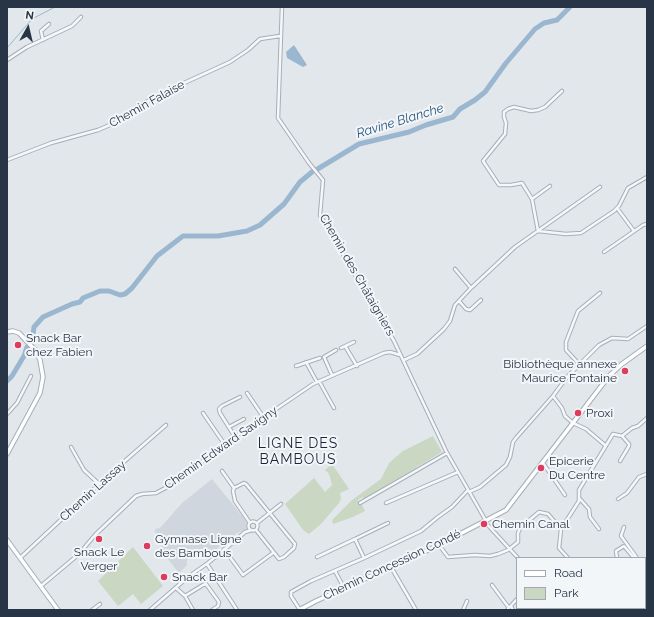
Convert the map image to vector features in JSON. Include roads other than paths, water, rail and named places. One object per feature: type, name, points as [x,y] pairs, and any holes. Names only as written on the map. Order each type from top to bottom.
[{"type":"street","name":"Chemin des Châtaigniers","points":[[282,7],[278,118],[309,163],[323,180],[320,215],[394,341],[447,453],[458,472]]},
{"type":"street","points":[[7,60],[23,50],[72,26],[81,17]]},
{"type":"street","points":[[43,40],[41,31],[49,24]]},
{"type":"street","name":"Chemin Falaise","points":[[7,160],[51,143],[98,130],[117,122],[138,106],[230,62],[244,53],[260,39],[280,36]]},
{"type":"street","points":[[538,231],[532,199],[522,183],[499,185],[483,161],[505,134],[506,123],[504,112],[514,107],[531,111],[545,107],[562,91]]},
{"type":"street","points":[[538,231],[578,234],[617,208],[628,188],[647,177]]},
{"type":"street","points":[[532,199],[550,186]]},
{"type":"street","points":[[404,360],[417,354],[444,330],[450,322],[453,309],[459,301],[515,247],[600,187]]},
{"type":"street","points":[[617,208],[634,231]]},
{"type":"street","points":[[604,252],[634,231],[647,224]]},
{"type":"street","points":[[455,269],[471,288]]},
{"type":"street","points":[[579,364],[566,350],[566,342],[578,311],[600,293]]},
{"type":"street","points":[[459,301],[466,309],[470,310],[481,300]]},
{"type":"street","points":[[300,610],[291,596],[291,592],[311,581],[421,531],[452,507],[468,491],[480,487],[506,465],[510,457],[514,440],[579,364],[604,342],[614,338],[628,339],[647,326]]},
{"type":"street","points":[[7,332],[16,332],[24,337],[36,351],[40,360],[43,377],[40,394],[7,454]]},
{"type":"street","points":[[341,348],[354,342]]},
{"type":"street","points":[[345,346],[357,366]]},
{"type":"street","name":"Chemin Concession Condé","points":[[300,610],[316,601],[439,544],[506,510],[615,369],[646,348]]},
{"type":"street","points":[[332,375],[324,357],[336,350]]},
{"type":"street","name":"Chemin Edward Savigny","points":[[41,586],[79,554],[94,535],[133,498],[142,494],[158,492],[171,485],[235,437],[307,387],[386,352],[401,355]]},
{"type":"street","points":[[296,366],[320,358]]},
{"type":"street","points":[[306,362],[334,408]]},
{"type":"street","points":[[7,414],[17,403],[30,376]]},
{"type":"street","points":[[248,393],[264,418]]},
{"type":"street","points":[[553,396],[562,408],[565,416],[573,423],[586,429],[606,446]]},
{"type":"street","points":[[235,437],[219,409],[240,397]]},
{"type":"street","points":[[203,413],[225,445]]},
{"type":"street","points":[[622,436],[632,428],[638,426],[647,418]]},
{"type":"street","points":[[229,427],[244,419]]},
{"type":"street","name":"Chemin Lassay","points":[[20,558],[99,484],[166,425]]},
{"type":"street","points":[[599,529],[590,517],[589,509],[580,499],[578,494],[579,490],[613,434],[622,436],[629,444],[620,461]]},
{"type":"street","points":[[72,447],[84,470],[99,484]]},
{"type":"street","points":[[360,503],[447,453]]},
{"type":"street","points":[[542,463],[565,494]]},
{"type":"street","points":[[222,472],[234,488],[233,491],[235,501],[250,523]]},
{"type":"street","points":[[386,503],[458,472],[485,521],[517,557]]},
{"type":"street","points":[[618,499],[627,493],[639,477],[647,474]]},
{"type":"street","points":[[234,488],[245,483],[295,544],[294,548],[284,558],[279,559],[249,526]]},
{"type":"street","points":[[567,557],[559,548],[561,529],[580,499]]},
{"type":"street","points":[[245,532],[254,530],[258,526],[257,523],[281,504]]},
{"type":"street","points":[[439,544],[448,557],[475,555],[490,556],[505,551],[518,542],[518,533],[520,528],[534,517],[537,512],[548,514],[561,529]]},
{"type":"street","points":[[250,523],[253,521],[257,523]]},
{"type":"street","points":[[150,610],[245,532],[250,523]]},
{"type":"street","points":[[317,557],[388,523]]},
{"type":"street","points":[[624,527],[621,536],[636,557]]},
{"type":"street","points":[[355,539],[364,558]]},
{"type":"street","points":[[7,540],[58,610]]},
{"type":"street","points":[[617,557],[616,551],[624,546],[633,557]]},
{"type":"street","points":[[224,550],[243,575],[273,552]]},
{"type":"street","points":[[207,564],[237,610]]},
{"type":"street","points":[[391,567],[416,610]]},
{"type":"street","points":[[335,571],[344,588]]},
{"type":"street","points":[[185,596],[206,584],[219,602],[218,606],[212,610]]},
{"type":"street","points":[[492,585],[509,608],[513,610]]},
{"type":"street","points":[[176,588],[185,596],[194,610]]},
{"type":"street","points":[[509,608],[516,599]]},
{"type":"street","points":[[463,610],[467,601]]},
{"type":"street","points":[[92,610],[100,604]]},
{"type":"water","points":[[294,45],[307,65],[303,67],[287,58],[286,52]]},
{"type":"waterway","points":[[7,48],[32,19],[55,7]]},
{"type":"waterway","name":"Ravine Blanche","points":[[316,170],[359,144],[409,132],[453,117],[460,109],[485,92],[506,63],[535,29],[544,23],[557,20],[570,7]]},
{"type":"waterway","name":"Ravine Blanche","points":[[7,381],[12,376],[24,356],[27,347],[32,341],[34,327],[43,317],[80,302],[83,298],[100,291],[109,291],[120,295],[125,294],[132,288],[157,256],[183,236],[218,236],[247,231],[260,225],[284,204],[300,182],[312,172]]},
{"type":"place","name":"Snack Bar chez Fabien","points":[[18,345]]},
{"type":"place","name":"Bibliothèque annexe Maurice Fontaine","points":[[625,371]]},
{"type":"place","name":"Proxi","points":[[578,413]]},
{"type":"place","name":"Epicerie Du Centre","points":[[541,468]]},
{"type":"place","name":"Chemin Canal","points":[[484,524]]},
{"type":"place","name":"Snack Le Verger","points":[[99,539]]},
{"type":"place","name":"Gymnase Ligne des Bambous","points":[[147,546]]},
{"type":"place","name":"Snack Bar","points":[[164,577]]},
{"type":"district","name":"LIGNE DES BAMBOUS","points":[[298,452]]}]
